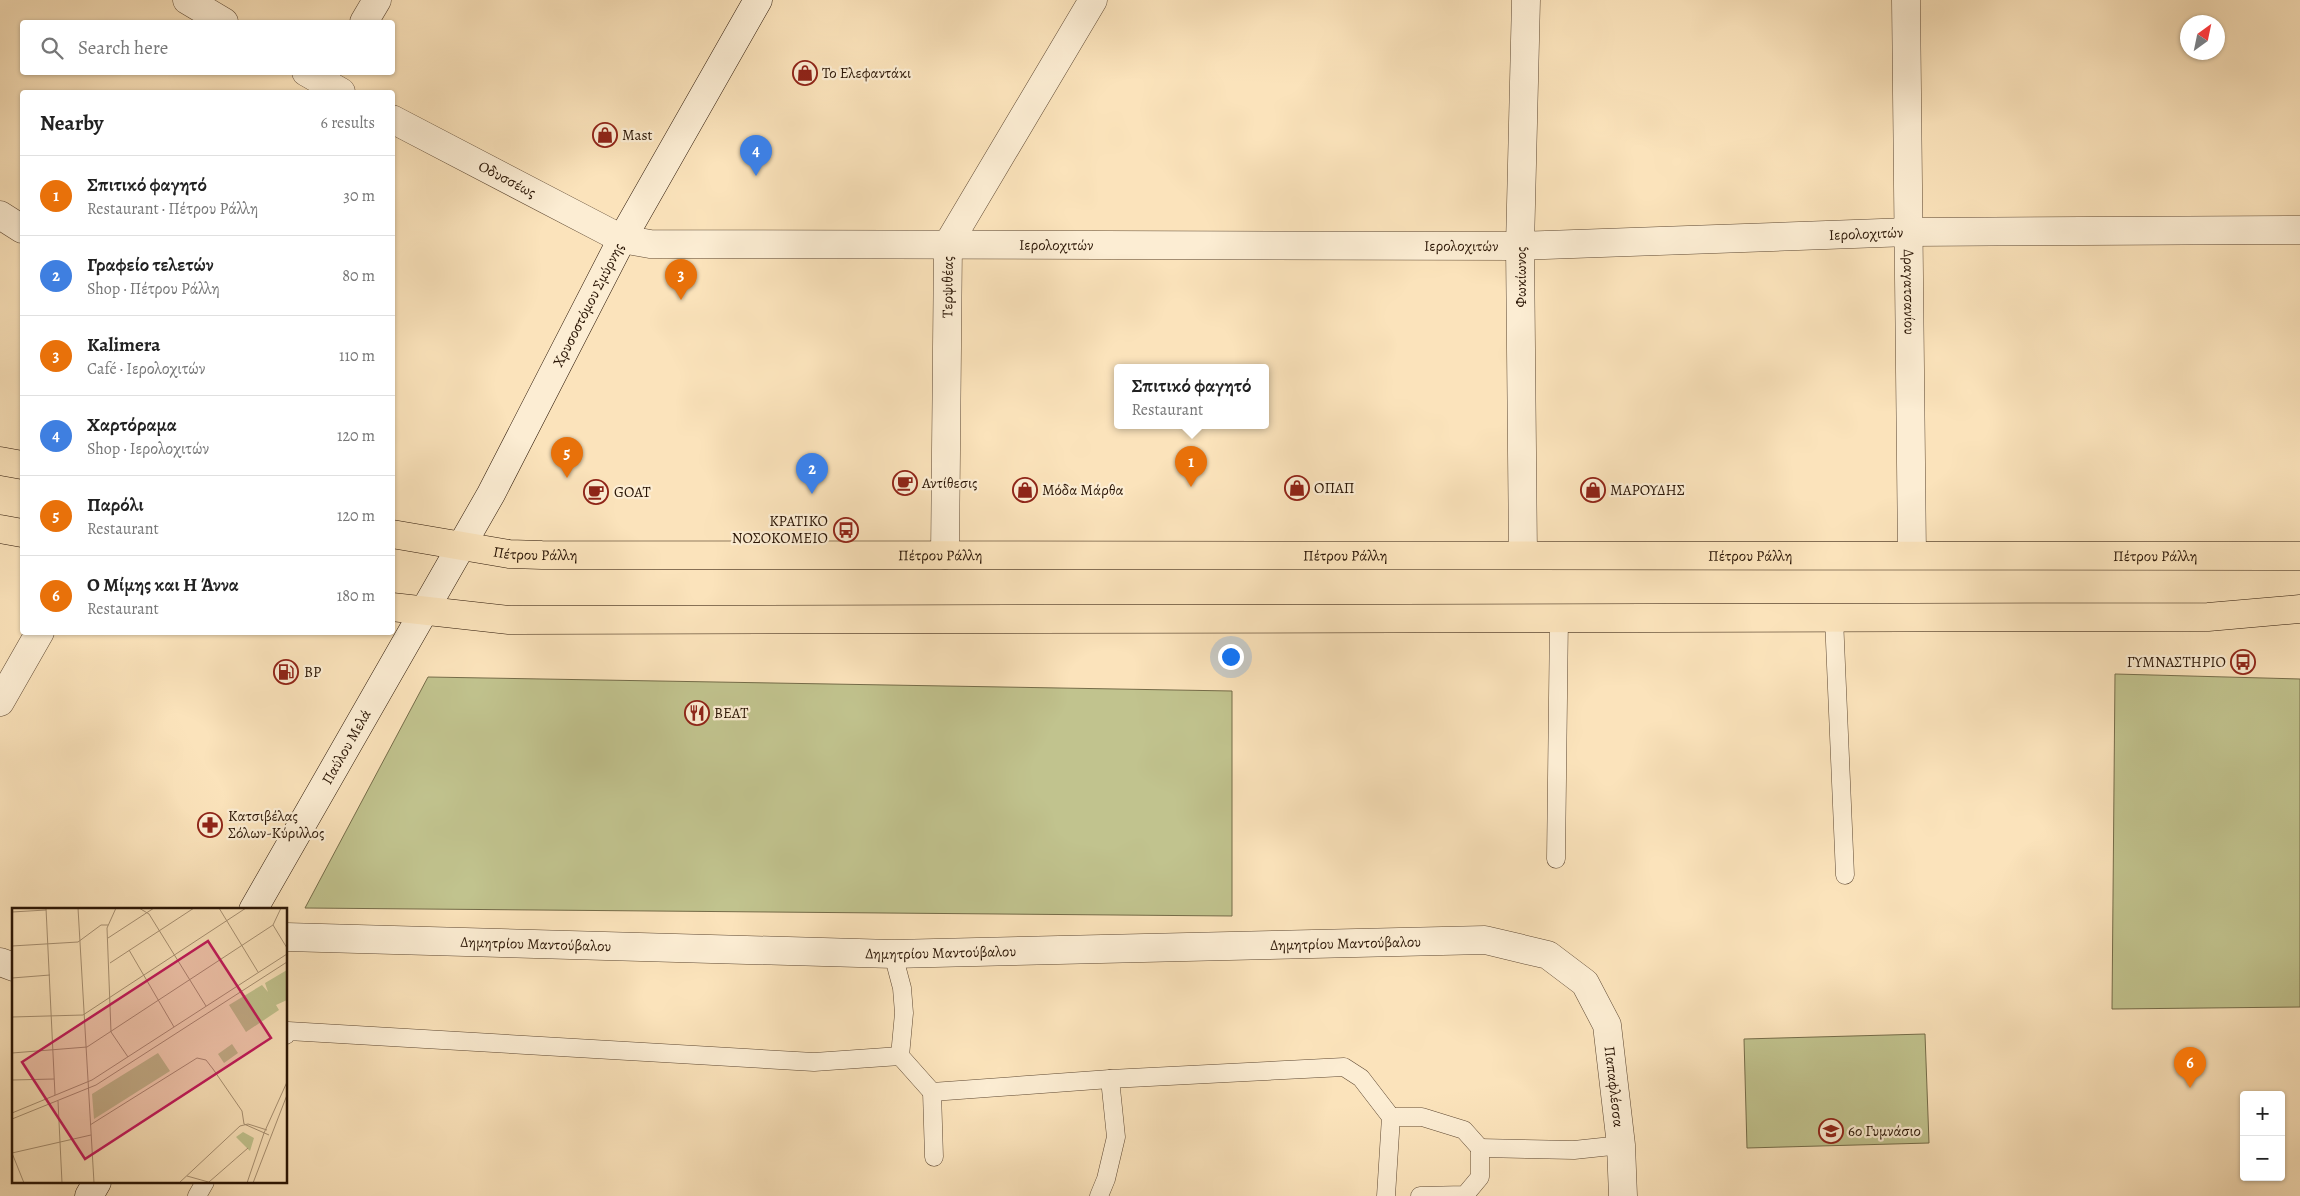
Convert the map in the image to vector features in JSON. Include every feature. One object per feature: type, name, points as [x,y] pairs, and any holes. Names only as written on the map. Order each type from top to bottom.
[{"type":"main road","points":[[0,461],[20,465]]},
{"type":"main road","points":[[0,529],[20,534]]},
{"type":"main road","name":"Πέτρου Ράλλη","points":[[395,535],[509,554],[2300,556]]},
{"type":"main road","points":[[395,607],[509,620],[2208,617],[2300,609]]},
{"type":"street","points":[[187,0],[221,20]]},
{"type":"street","points":[[365,20],[377,0]]},
{"type":"street","name":"Χρυσοστόμου Σμύρνης","points":[[423,611],[491,494],[622,239],[758,0]]},
{"type":"street","name":"Τερψιθέας","points":[[945,555],[948,244],[1093,0]]},
{"type":"street","name":"Φωκίωνος","points":[[1523,555],[1520,246],[1526,0]]},
{"type":"street","name":"Δραγατσανίου","points":[[1906,0],[1912,555]]},
{"type":"street","name":"Οδυσσέως","points":[[395,121],[622,239]]},
{"type":"street","points":[[0,215],[20,228]]},
{"type":"street","name":"Ιερολοχιτών","points":[[622,239],[650,244],[1520,246],[1909,232],[2300,230]]},
{"type":"street","name":"Παύλου Μελά","points":[[254,908],[423,611]]},
{"type":"street","points":[[2208,617],[2300,619]]},
{"type":"street","points":[[0,702],[38,635]]},
{"type":"street","name":"Δημητρίου Μαντούβαλου","points":[[288,937],[893,954],[1485,940],[1548,955],[1585,983]]},
{"type":"street","points":[[0,962],[12,966]]},
{"type":"street","name":"Παπαφλέσσα","points":[[1585,983],[1607,1024],[1621,1146],[1623,1196]]},
{"type":"street","points":[[89,1196],[96,1184]]},
{"type":"lane","points":[[1556,859],[1559,618]]},
{"type":"lane","points":[[1834,618],[1846,875]]},
{"type":"lane","points":[[893,954],[902,988],[904,1013],[900,1056],[932,1092],[934,1157]]},
{"type":"lane","points":[[288,1031],[814,1062],[900,1056]]},
{"type":"lane","points":[[932,1092],[1110,1079],[1344,1067],[1361,1078],[1391,1117],[1386,1196]]},
{"type":"lane","points":[[1099,1196],[1106,1179],[1116,1137],[1110,1079]]},
{"type":"lane","points":[[1391,1117],[1422,1116],[1464,1130],[1480,1148],[1480,1177],[1465,1195],[1420,1196]]},
{"type":"lane","points":[[1480,1148],[1574,1150],[1621,1146]]},
{"type":"lane","points":[[197,1196],[203,1184]]},
{"type":"green space","points":[[2115,674],[2300,679],[2300,1007],[2112,1009]]},
{"type":"green space","points":[[428,677],[1232,691],[1232,916],[305,908]]},
{"type":"green space","points":[[1925,1034],[1929,1143],[1747,1148],[1744,1039]]},
{"type":"place","name":"Το Ελεφαντάκι","points":[[805,73]]},
{"type":"place","name":"Mast","points":[[605,135]]},
{"type":"place","name":"Χαρτόραμα","points":[[756,176]]},
{"type":"place","name":"Kalimera","points":[[681,300]]},
{"type":"place","name":"Παρόλι","points":[[567,478]]},
{"type":"place","name":"Αντίθεσις","points":[[905,483]]},
{"type":"place","name":"Σπιτικό φαγητό","points":[[1191,487]]},
{"type":"place","name":"ΟΠΑΠ","points":[[1297,488]]},
{"type":"place","name":"Μόδα Μάρθα","points":[[1025,490]]},
{"type":"place","name":"ΜΑΡΟΥΔΗΣ","points":[[1593,490]]},
{"type":"place","name":"GOAT","points":[[596,492]]},
{"type":"place","name":"Γραφείο τελετών","points":[[812,494]]},
{"type":"place","name":"ΚΡΑΤΙΚΟ ΝΟΣΟΚΟΜΕΙΟ","points":[[846,530]]},
{"type":"place","name":"ΓΥΜΝΑΣΤΗΡΙΟ","points":[[2243,662]]},
{"type":"place","name":"BP","points":[[286,672]]},
{"type":"place","name":"ΒΕΑΤ","points":[[697,713]]},
{"type":"place","name":"Κατσιβέλας Σόλων-Κύριλλος","points":[[210,825]]},
{"type":"place","name":"Ο Μίμης και Η Άννα","points":[[2190,1088]]},
{"type":"place","name":"6ο Γυμνάσιο","points":[[1831,1131]]}]
